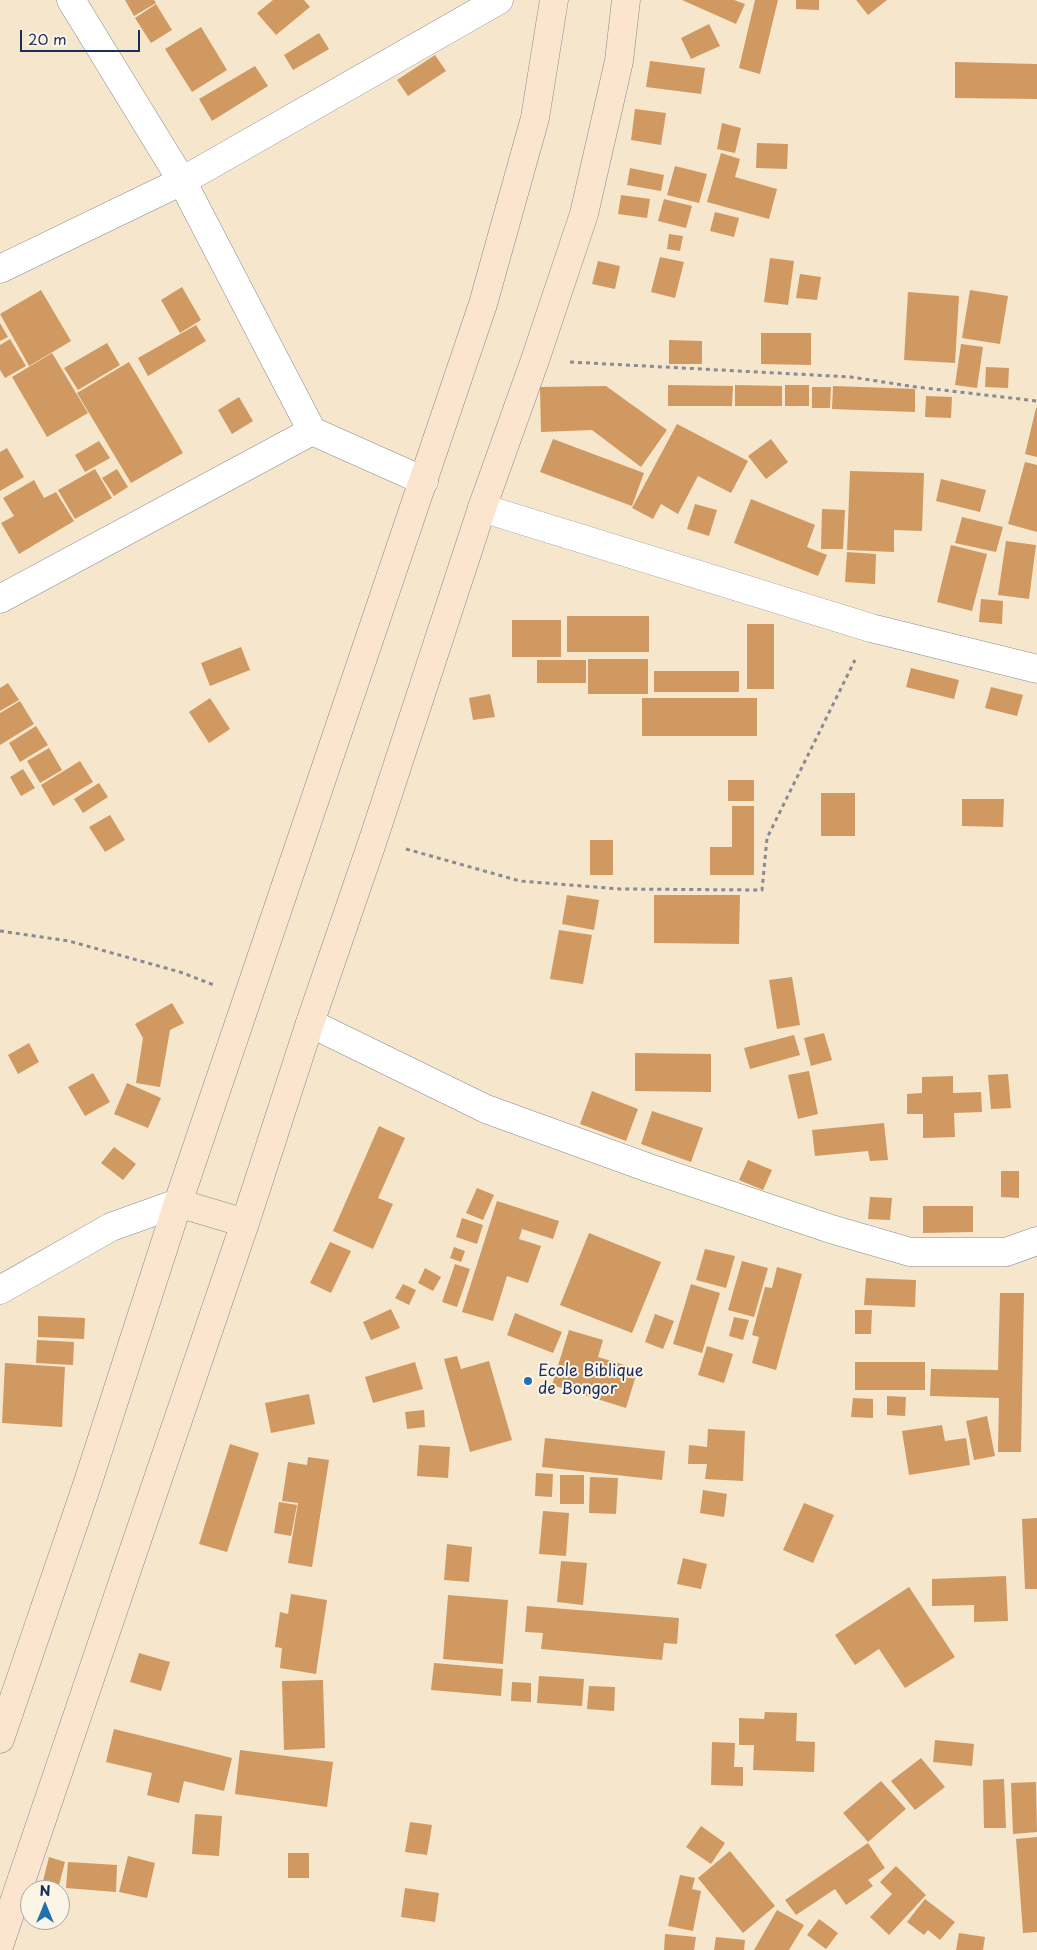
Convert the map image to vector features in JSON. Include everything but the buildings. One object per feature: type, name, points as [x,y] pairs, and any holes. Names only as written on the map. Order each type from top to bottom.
[{"type":"main road","points":[[0,1739],[87,1485],[178,1203],[483,304],[535,118],[554,0]]},
{"type":"main road","points":[[0,1943],[245,1223],[482,508],[535,360],[584,214],[619,60],[626,0]]},
{"type":"main road","points":[[178,1203],[245,1223]]},
{"type":"street","points":[[71,0],[182,181],[312,431],[424,481]]},
{"type":"street","points":[[0,269],[182,181],[499,0]]},
{"type":"street","points":[[0,599],[312,431]]},
{"type":"street","points":[[482,508],[871,628],[1037,669]]},
{"type":"street","points":[[310,1023],[486,1108],[649,1168],[831,1229],[910,1252],[1006,1252],[1037,1241]]},
{"type":"street","points":[[0,1290],[111,1227],[178,1203]]},
{"type":"street","points":[[0,1948],[11,1950]]},
{"type":"path","points":[[535,360],[851,378],[1037,401]]},
{"type":"path","points":[[372,840],[520,881],[620,889],[762,890],[767,838],[871,628]]},
{"type":"path","points":[[0,931],[69,941],[180,972],[248,998]]},
{"type":"place","name":"Ecole Biblique de Bongor","points":[[528,1381]]}]
